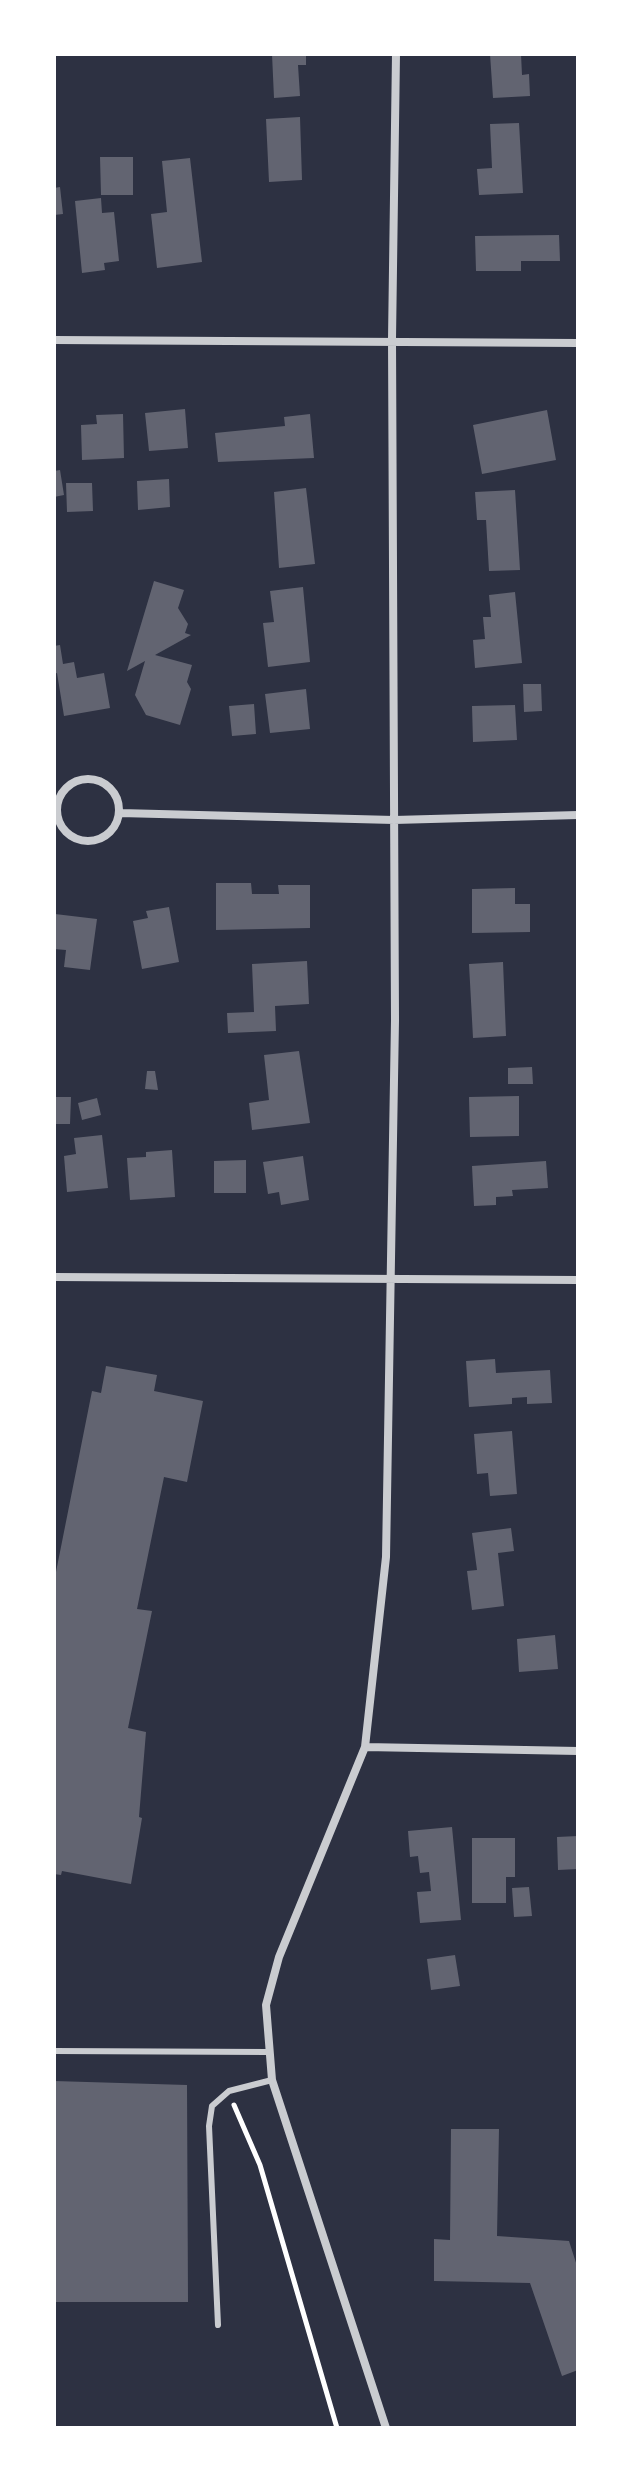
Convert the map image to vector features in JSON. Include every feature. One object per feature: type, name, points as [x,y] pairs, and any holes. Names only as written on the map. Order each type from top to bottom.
[{"type":"street","points":[[386,2428],[272,2080],[267,2052],[266,2005],[279,1957],[365,1747],[386,1557],[388,1281],[395,1020],[392,339],[396,54]]},
{"type":"street","points":[[54,340],[392,339],[578,343]]},
{"type":"street","points":[[88,779],[108,785],[115,793],[120,813],[111,832],[94,841],[73,838],[65,831],[57,813],[62,793],[78,780],[88,779]]},
{"type":"street","points":[[120,813],[394,820],[578,815]]},
{"type":"street","points":[[54,1277],[578,1280]]},
{"type":"street","points":[[365,1747],[578,1751]]},
{"type":"lane","points":[[54,2051],[267,2052]]},
{"type":"lane","points":[[218,2325],[209,2126],[212,2106],[229,2091],[272,2080]]},
{"type":"path","points":[[229,2091],[260,2165],[337,2428]]},
{"type":"building","points":[[272,54],[306,54],[306,65],[298,65],[300,96],[274,98]]},
{"type":"building","points":[[490,54],[521,54],[522,75],[529,74],[530,96],[493,98]]},
{"type":"building","points":[[300,117],[302,180],[269,182],[266,119]]},
{"type":"building","points":[[519,123],[523,193],[479,195],[477,169],[492,168],[490,124]]},
{"type":"building","points":[[100,157],[133,157],[133,195],[101,195]]},
{"type":"building","points":[[190,158],[202,262],[157,268],[151,214],[167,212],[162,161]]},
{"type":"building","points":[[60,187],[63,214],[54,215],[54,188]]},
{"type":"building","points":[[101,198],[102,213],[114,212],[119,261],[104,263],[105,270],[82,273],[75,201]]},
{"type":"building","points":[[559,235],[560,261],[521,261],[521,271],[476,271],[475,236]]},
{"type":"building","points":[[185,409],[188,448],[149,451],[145,413]]},
{"type":"building","points":[[547,410],[556,460],[482,474],[473,425]]},
{"type":"building","points":[[123,414],[124,458],[82,460],[81,425],[97,424],[96,415]]},
{"type":"building","points":[[310,414],[314,458],[218,462],[215,433],[285,426],[284,417]]},
{"type":"building","points":[[60,470],[64,495],[54,497],[54,471]]},
{"type":"building","points":[[169,479],[170,507],[138,510],[137,481]]},
{"type":"building","points":[[66,483],[92,483],[93,511],[67,512]]},
{"type":"building","points":[[306,488],[315,564],[279,568],[274,492]]},
{"type":"building","points":[[515,490],[520,570],[489,571],[486,520],[477,520],[475,492]]},
{"type":"building","points":[[154,581],[184,590],[178,608],[188,624],[185,633],[191,635],[155,655],[192,665],[187,682],[191,689],[180,725],[146,715],[135,695],[145,661],[127,671]]},
{"type":"building","points":[[303,587],[310,662],[268,667],[263,623],[274,622],[270,591]]},
{"type":"building","points":[[515,592],[522,663],[475,668],[473,640],[485,639],[483,617],[491,617],[489,595]]},
{"type":"building","points":[[60,645],[63,664],[74,662],[77,678],[104,673],[110,708],[64,716],[57,673],[54,674],[54,646]]},
{"type":"building","points":[[523,684],[541,684],[542,711],[524,712]]},
{"type":"building","points":[[306,689],[310,729],[270,733],[265,694]]},
{"type":"building","points":[[254,704],[256,734],[232,736],[229,706]]},
{"type":"building","points":[[515,705],[517,740],[473,742],[472,706]]},
{"type":"building","points":[[216,883],[251,883],[252,894],[279,894],[278,885],[310,885],[310,928],[216,930]]},
{"type":"building","points":[[515,888],[515,904],[530,904],[530,932],[472,933],[472,889]]},
{"type":"building","points":[[169,907],[179,962],[142,969],[133,921],[148,918],[146,911]]},
{"type":"building","points":[[55,914],[97,919],[90,970],[64,967],[66,950],[54,949]]},
{"type":"building","points":[[307,961],[309,1004],[275,1006],[276,1031],[228,1033],[227,1013],[254,1012],[252,964]]},
{"type":"building","points":[[503,962],[506,1036],[473,1038],[469,964]]},
{"type":"building","points":[[299,1051],[310,1123],[252,1130],[249,1103],[269,1100],[264,1055]]},
{"type":"building","points":[[532,1067],[533,1084],[508,1084],[508,1068]]},
{"type":"building","points":[[147,1071],[155,1071],[158,1090],[145,1089]]},
{"type":"building","points":[[519,1096],[519,1136],[470,1137],[469,1097]]},
{"type":"building","points":[[54,1097],[71,1097],[70,1124],[54,1124]]},
{"type":"building","points":[[97,1098],[101,1115],[82,1120],[78,1103]]},
{"type":"building","points":[[102,1135],[108,1188],[67,1192],[64,1156],[76,1154],[74,1138]]},
{"type":"building","points":[[172,1150],[175,1197],[130,1200],[127,1158],[146,1157],[146,1152]]},
{"type":"building","points":[[303,1156],[309,1200],[281,1205],[279,1192],[268,1194],[263,1162]]},
{"type":"building","points":[[246,1160],[246,1193],[214,1193],[214,1161]]},
{"type":"building","points":[[546,1161],[548,1188],[512,1190],[513,1196],[496,1197],[496,1205],[474,1206],[472,1166]]},
{"type":"building","points":[[495,1359],[496,1373],[550,1370],[552,1403],[527,1404],[527,1397],[512,1398],[512,1404],[469,1407],[466,1361]]},
{"type":"building","points":[[106,1366],[157,1375],[154,1391],[203,1401],[187,1482],[164,1477],[137,1609],[152,1611],[128,1728],[146,1732],[139,1817],[142,1818],[131,1884],[62,1871],[61,1875],[54,1874],[54,1582],[92,1391],[101,1393]]},
{"type":"building","points":[[512,1431],[517,1494],[490,1496],[488,1473],[477,1474],[474,1434]]},
{"type":"building","points":[[511,1528],[514,1551],[498,1553],[504,1606],[472,1610],[467,1571],[477,1570],[472,1533]]},
{"type":"building","points":[[555,1635],[558,1669],[519,1672],[517,1639]]},
{"type":"building","points":[[452,1827],[461,1920],[420,1923],[417,1892],[431,1891],[429,1872],[420,1873],[418,1856],[410,1857],[408,1831]]},
{"type":"building","points":[[578,1836],[578,1869],[558,1870],[557,1837]]},
{"type":"building","points":[[472,1838],[515,1838],[515,1877],[506,1877],[506,1903],[472,1903]]},
{"type":"building","points":[[529,1887],[532,1916],[514,1917],[512,1888]]},
{"type":"building","points":[[455,1955],[460,1986],[431,1990],[427,1959]]},
{"type":"building","points":[[54,2081],[187,2085],[188,2302],[54,2302]]},
{"type":"building","points":[[451,2129],[499,2129],[497,2236],[569,2241],[578,2269],[578,2370],[562,2376],[530,2283],[434,2281],[434,2239],[450,2240]]}]
